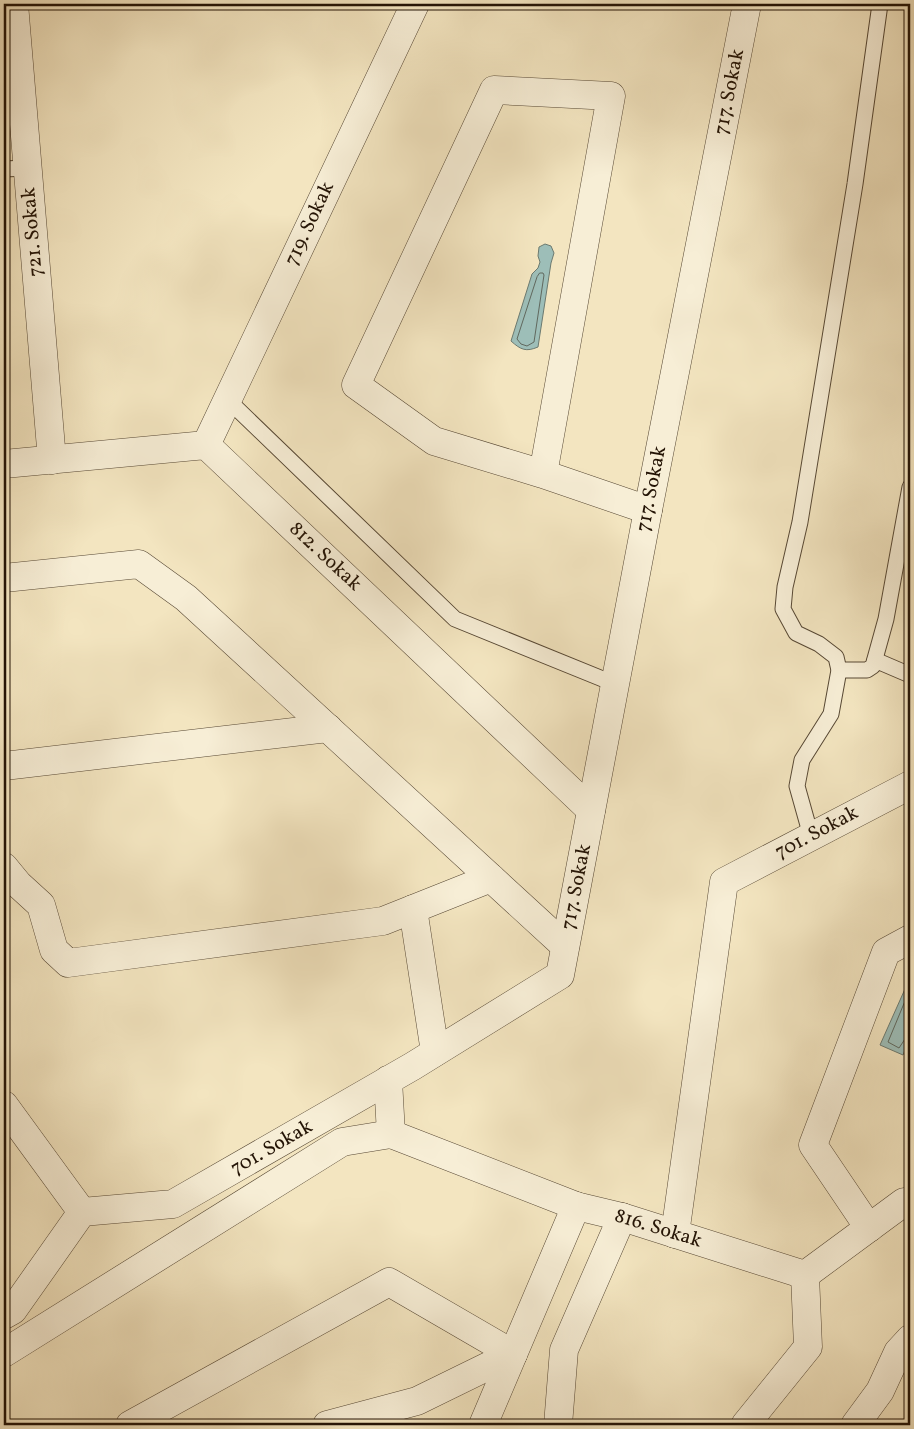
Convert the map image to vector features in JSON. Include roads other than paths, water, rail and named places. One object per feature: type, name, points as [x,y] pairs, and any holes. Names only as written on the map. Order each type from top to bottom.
[{"type":"street","name":"721. Sokak","points":[[14,4],[15,168],[52,460]]},
{"type":"street","name":"719. Sokak","points":[[206,445],[415,4]]},
{"type":"street","name":"717. Sokak","points":[[560,975],[648,510],[747,4]]},
{"type":"street","points":[[543,474],[611,96],[494,90],[356,385],[434,441],[543,474],[648,510]]},
{"type":"street","points":[[4,464],[206,445]]},
{"type":"street","name":"812. Sokak","points":[[206,445],[591,810]]},
{"type":"street","points":[[4,578],[139,564],[186,598],[565,946]]},
{"type":"street","points":[[4,766],[328,728]]},
{"type":"street","name":"701. Sokak","points":[[674,1234],[724,882],[910,785]]},
{"type":"street","points":[[4,868],[41,905],[54,950],[68,963],[383,921],[491,878]]},
{"type":"street","points":[[413,909],[435,1052]]},
{"type":"street","points":[[868,1228],[813,1145],[886,952],[910,939]]},
{"type":"street","name":"701. Sokak","points":[[82,1212],[173,1204],[388,1080],[560,975]]},
{"type":"street","points":[[388,1080],[391,1134]]},
{"type":"street","points":[[4,1105],[82,1212],[13,1310],[4,1315]]},
{"type":"street","name":"701. Sokak","points":[[4,1353],[342,1142],[391,1134]]},
{"type":"street","name":"816. Sokak","points":[[391,1134],[576,1206],[622,1217],[805,1275]]},
{"type":"street","points":[[745,1425],[808,1347],[805,1275],[904,1202],[910,1203]]},
{"type":"street","points":[[483,1425],[576,1206]]},
{"type":"street","points":[[558,1425],[564,1350],[622,1217]]},
{"type":"street","points":[[130,1425],[389,1282],[513,1354]]},
{"type":"street","points":[[855,1425],[880,1391],[898,1352],[910,1339]]},
{"type":"street","points":[[327,1425],[417,1402],[513,1354]]},
{"type":"lane","points":[[811,836],[797,786],[802,760],[831,714],[839,670],[836,657],[819,644],[796,633],[783,609],[802,512],[853,193],[880,4]]},
{"type":"lane","points":[[227,399],[455,619],[615,684]]},
{"type":"lane","points":[[839,670],[867,670],[873,666],[886,619],[910,487]]},
{"type":"lane","points":[[875,660],[910,675]]},
{"type":"water","points":[[545,244],[551,246],[554,253],[538,347],[524,349],[511,341],[532,274],[538,268],[540,262],[538,256],[539,247]]},
{"type":"water","points":[[909,980],[910,1037],[903,1055],[880,1045]]}]
